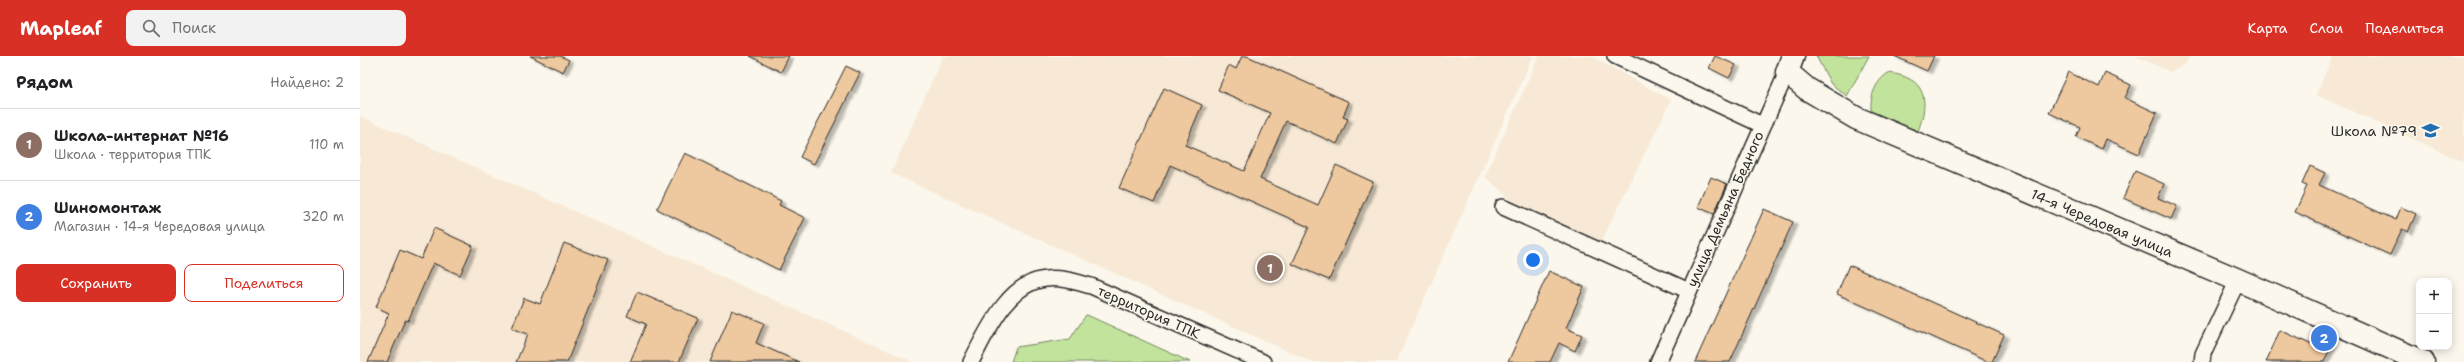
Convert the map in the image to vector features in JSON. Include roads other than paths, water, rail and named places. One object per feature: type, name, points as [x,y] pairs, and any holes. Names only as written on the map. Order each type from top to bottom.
[{"type":"main road","name":"14-я Чередовая улица","points":[[1790,64],[1807,89],[1856,118],[2238,280],[2423,362]]},
{"type":"street","points":[[1615,56],[1762,125]]},
{"type":"street","name":"улица Демьяна Бедного","points":[[1658,362],[1790,64]]},
{"type":"street","points":[[1502,208],[1689,291]]},
{"type":"street","name":"территория ТПК","points":[[971,362],[994,316],[1014,295],[1032,282],[1045,279],[1064,280],[1091,286],[1263,362]]},
{"type":"street","points":[[2202,362],[2203,354],[2238,280]]},
{"type":"place","name":"Школа №79","points":[[2430,131]]},
{"type":"place","name":"Школа-интернат №16","points":[[1270,268]]},
{"type":"place","name":"Шиномонтаж","points":[[2324,338]]}]
